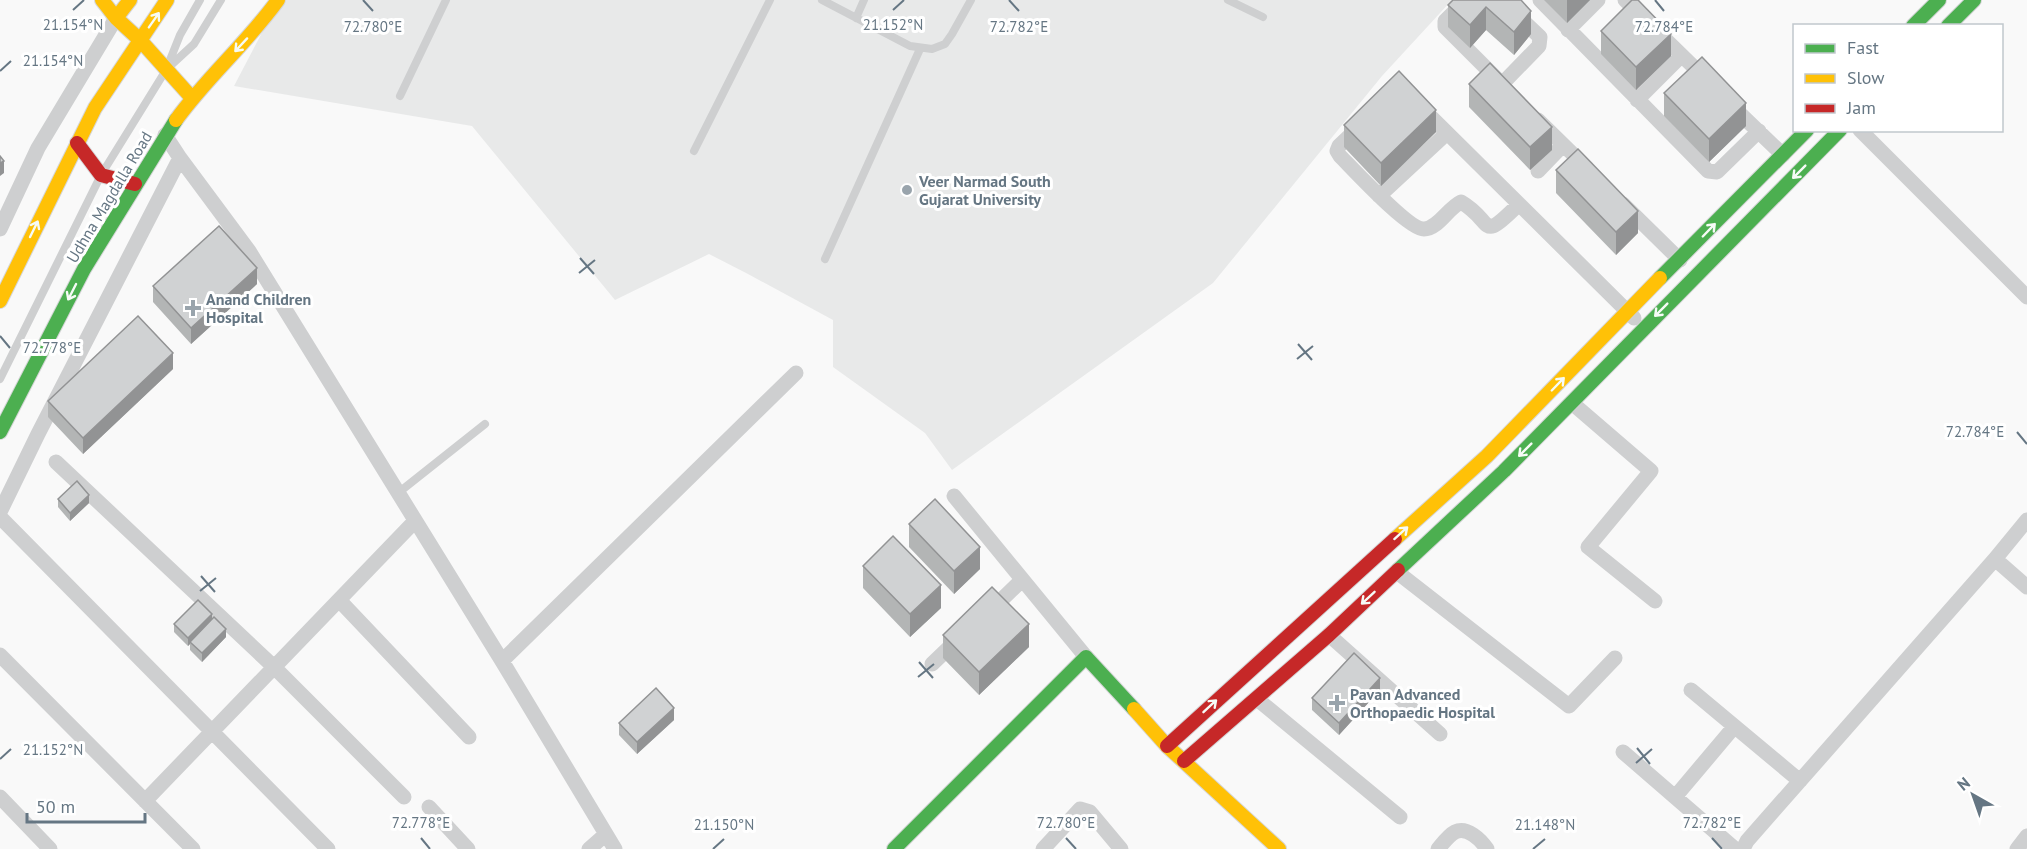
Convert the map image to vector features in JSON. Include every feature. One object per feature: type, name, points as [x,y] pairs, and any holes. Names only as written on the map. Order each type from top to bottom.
[{"type":"street","points":[[102,0],[116,18],[140,40],[192,98]]},
{"type":"street","points":[[0,229],[38,148],[116,18],[130,0]]},
{"type":"street","points":[[0,301],[95,108],[168,0]]},
{"type":"street","name":"Udhna Magdalla Road","points":[[0,432],[84,269],[165,135],[192,98],[262,22],[278,0]]},
{"type":"street","points":[[1466,0],[1445,21],[1445,27],[1506,88],[1539,46],[1540,37],[1501,0]]},
{"type":"street","points":[[1540,0],[1708,171],[1717,172],[1759,131]]},
{"type":"street","points":[[1568,30],[1598,0]]},
{"type":"street","points":[[1625,0],[1783,155]]},
{"type":"street","points":[[1915,24],[1939,0]]},
{"type":"street","points":[[1949,24],[1974,0]]},
{"type":"street","points":[[1637,100],[1682,56]]},
{"type":"street","points":[[1414,100],[1644,327]]},
{"type":"street","points":[[1525,107],[1596,177]]},
{"type":"street","points":[[1370,115],[1339,146],[1337,151],[1379,196],[1415,227],[1424,229],[1432,227],[1461,202],[1486,226],[1492,227],[1499,224],[1519,204]]},
{"type":"street","points":[[1167,746],[1487,456],[1805,132]]},
{"type":"street","points":[[1184,761],[1329,635],[1504,471],[1838,132]]},
{"type":"street","points":[[1862,132],[2027,297]]},
{"type":"street","points":[[1379,196],[1447,133]]},
{"type":"street","points":[[165,135],[249,251],[615,849]]},
{"type":"street","points":[[77,143],[101,175],[135,184]]},
{"type":"street","points":[[1538,171],[1563,145]]},
{"type":"street","points":[[180,158],[38,434],[0,515],[328,849]]},
{"type":"street","points":[[1613,193],[1680,260]]},
{"type":"street","points":[[502,661],[796,373]]},
{"type":"street","points":[[1572,403],[1651,471],[1588,547],[1655,601]]},
{"type":"street","points":[[56,462],[274,667],[404,797]]},
{"type":"street","points":[[954,496],[1086,657],[1167,746],[1279,849]]},
{"type":"street","points":[[1743,849],[1747,841],[2027,520]]},
{"type":"street","points":[[145,801],[415,521]]},
{"type":"street","points":[[1995,559],[2027,587]]},
{"type":"street","points":[[1397,572],[1569,706],[1615,658]]},
{"type":"street","points":[[981,618],[1022,580]]},
{"type":"street","points":[[339,600],[469,736]]},
{"type":"street","points":[[932,664],[965,633]]},
{"type":"street","points":[[1329,635],[1440,734]]},
{"type":"street","points":[[0,655],[193,849]]},
{"type":"street","points":[[894,849],[1086,657]]},
{"type":"street","points":[[1691,690],[1800,781]]},
{"type":"street","points":[[1257,699],[1400,817]]},
{"type":"street","points":[[1675,797],[1734,727]]},
{"type":"street","points":[[1623,752],[1735,849]]},
{"type":"street","points":[[0,796],[50,849]]},
{"type":"street","points":[[429,807],[468,849]]},
{"type":"street","points":[[1042,849],[1080,809],[1090,812],[1121,849]]},
{"type":"street","points":[[1438,849],[1453,832],[1462,830],[1471,833],[1487,849]]},
{"type":"street","points":[[589,849],[606,834]]},
{"type":"street","points":[[2016,849],[2027,836]]},
{"type":"lane","points":[[0,379],[101,175],[166,70],[180,34],[200,0]]},
{"type":"lane","points":[[166,70],[194,44],[221,0]]},
{"type":"lane","points":[[400,96],[446,0]]},
{"type":"lane","points":[[694,152],[770,0]]},
{"type":"lane","points":[[822,0],[920,49],[933,49],[945,44],[971,0]]},
{"type":"lane","points":[[856,18],[864,0]]},
{"type":"lane","points":[[1228,0],[1263,17]]},
{"type":"lane","points":[[825,258],[920,49]]},
{"type":"lane","points":[[398,493],[485,424]]},
{"type":"shaded area","name":"Veer Narmad South Gujarat University","points":[[279,0],[1452,0],[1382,76],[1213,283],[952,470],[925,433],[833,367],[833,320],[709,254],[615,300],[472,126],[234,86]]},
{"type":"building","points":[[1453,0],[1521,0],[1531,11],[1514,32],[1486,7],[1470,25],[1448,5]]},
{"type":"building","points":[[1632,0],[1638,0],[1671,34],[1636,67],[1601,31]]},
{"type":"building","points":[[1702,57],[1746,103],[1709,139],[1664,93]]},
{"type":"building","points":[[1490,63],[1552,127],[1530,147],[1469,84]]},
{"type":"building","points":[[1399,71],[1436,110],[1381,163],[1344,125]]},
{"type":"building","points":[[1578,149],[1638,211],[1616,232],[1556,170]]},
{"type":"building","points":[[219,226],[257,268],[191,328],[153,286]]},
{"type":"building","points":[[138,316],[173,353],[83,438],[48,401]]},
{"type":"building","points":[[77,481],[89,495],[70,513],[58,499]]},
{"type":"building","points":[[935,499],[980,547],[954,571],[909,524]]},
{"type":"building","points":[[893,536],[941,585],[910,614],[863,566]]},
{"type":"building","points":[[992,587],[1029,624],[979,672],[943,635]]},
{"type":"building","points":[[198,600],[212,614],[188,638],[174,624]]},
{"type":"building","points":[[214,617],[226,629],[202,653],[190,642]]},
{"type":"building","points":[[1354,653],[1380,678],[1339,723],[1312,698]]},
{"type":"building","points":[[656,688],[674,708],[637,742],[619,723]]},
{"type":"traffic: fast","points":[[1915,24],[1939,0]]},
{"type":"traffic: fast","points":[[1950,24],[1974,0]]},
{"type":"traffic: fast","points":[[0,432],[84,269],[176,120]]},
{"type":"traffic: fast","points":[[1660,278],[1805,132]]},
{"type":"traffic: fast","points":[[1398,570],[1504,471],[1838,132]]},
{"type":"traffic: fast","points":[[894,849],[1086,657],[1134,709]]},
{"type":"traffic: slow","points":[[102,0],[116,18],[140,40],[192,98]]},
{"type":"traffic: slow","points":[[116,18],[130,0]]},
{"type":"traffic: slow","points":[[0,301],[95,108],[167,0]]},
{"type":"traffic: slow","points":[[176,120],[278,0]]},
{"type":"traffic: slow","points":[[1395,539],[1487,456],[1660,278]]},
{"type":"traffic: slow","points":[[1134,709],[1167,746],[1279,849]]},
{"type":"traffic: jam","points":[[77,143],[101,175],[135,184]]},
{"type":"traffic: jam","points":[[1167,746],[1395,539]]},
{"type":"traffic: jam","points":[[1184,761],[1329,635],[1398,570]]},
{"type":"place","name":"Veer Narmad South Gujarat University","points":[[907,190]]},
{"type":"place","name":"Anand Children Hospital","points":[[193,308]]},
{"type":"place","name":"Pavan Advanced Orthopaedic Hospital","points":[[1337,703]]}]
